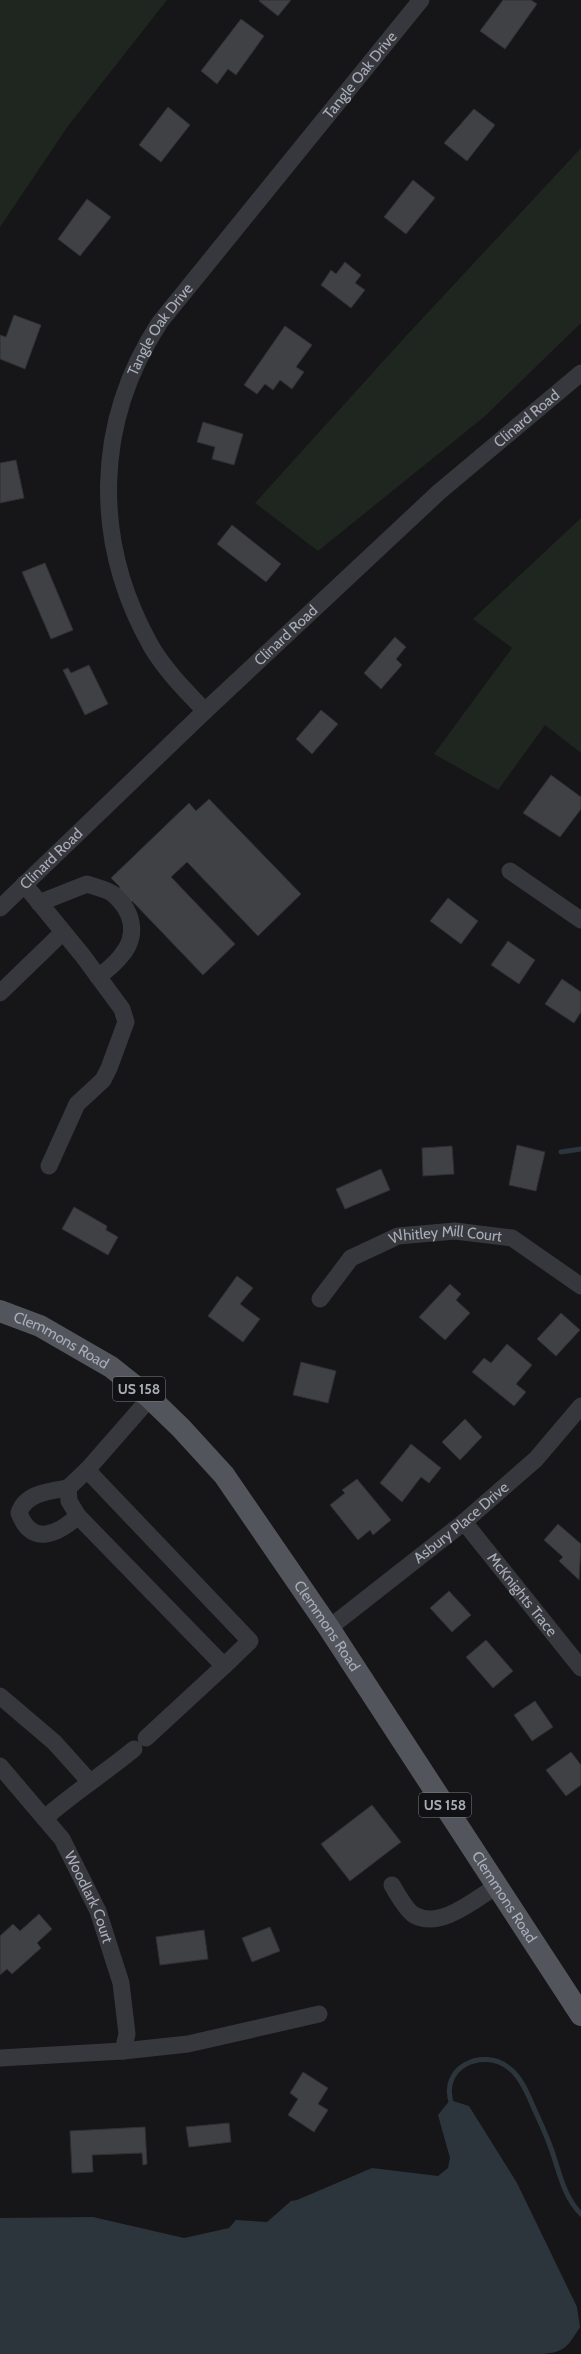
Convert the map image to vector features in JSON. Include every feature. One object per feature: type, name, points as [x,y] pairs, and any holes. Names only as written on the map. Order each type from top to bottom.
[{"type":"main road","name":"Clemmons Road","points":[[0,1310],[40,1326],[68,1341],[111,1368],[150,1398],[181,1428],[224,1475],[329,1628],[581,2014]]},
{"type":"street","name":"Tangle Oak Drive","points":[[205,711],[165,666],[152,647],[130,606],[120,576],[112,538],[109,475],[113,437],[122,398],[142,351],[160,322],[422,0]]},
{"type":"street","name":"Clinard Road","points":[[0,908],[205,711],[439,492],[581,373]]},
{"type":"street","points":[[510,871],[581,920]]},
{"type":"street","points":[[24,884],[122,1009],[126,1022],[103,1080],[77,1104],[49,1166]]},
{"type":"street","points":[[39,903],[87,884],[112,894],[125,908],[133,926],[130,940],[122,956],[98,977]]},
{"type":"street","points":[[0,993],[63,932]]},
{"type":"street","name":"Whitley Mill Court","points":[[320,1299],[351,1258],[398,1236],[455,1231],[512,1238],[581,1286]]},
{"type":"street","points":[[78,1516],[64,1529],[49,1535],[35,1533],[22,1521],[19,1512],[26,1501],[47,1492],[68,1488],[87,1470],[150,1398]]},
{"type":"street","name":"Asbury Place Drive","points":[[329,1628],[464,1522],[536,1459],[581,1406]]},
{"type":"street","points":[[45,1818],[72,1794],[104,1774],[140,1743],[250,1641],[87,1470]]},
{"type":"street","points":[[68,1488],[69,1501],[78,1516],[224,1666]]},
{"type":"street","name":"McKnights Trace","points":[[464,1522],[553,1630],[581,1668]]},
{"type":"street","points":[[0,1696],[54,1742],[90,1782]]},
{"type":"street","name":"Woodlark Court","points":[[0,1766],[62,1839],[98,1911],[121,1983],[127,2034],[122,2051]]},
{"type":"street","points":[[392,1885],[413,1914],[427,1919],[443,1918],[497,1886]]},
{"type":"street","points":[[0,2058],[122,2051],[188,2044],[319,2014]]},
{"type":"shaded area","points":[[0,0],[167,0],[68,126],[0,227]]},
{"type":"shaded area","points":[[581,148],[581,323],[484,417],[318,551],[255,503],[406,336]]},
{"type":"shaded area","points":[[581,518],[581,753],[545,725],[498,790],[434,754],[512,648],[473,619]]},
{"type":"shaded area","points":[[450,2100],[469,2106],[517,2183],[577,2307],[580,2327],[569,2344],[561,2350],[541,2354],[0,2354],[0,2218],[93,2217],[184,2238],[229,2228],[236,2220],[267,2222],[291,2201],[297,2200],[372,2168],[438,2176],[448,2168],[450,2158],[438,2115]]},
{"type":"building","points":[[291,0],[278,16],[259,1]]},
{"type":"building","points":[[503,0],[531,0],[537,4],[505,49],[480,31]]},
{"type":"building","points":[[241,19],[264,36],[236,75],[228,69],[217,84],[201,71]]},
{"type":"building","points":[[168,107],[190,125],[161,162],[139,145]]},
{"type":"building","points":[[474,109],[495,125],[467,161],[444,143]]},
{"type":"building","points":[[413,180],[435,198],[406,234],[384,217]]},
{"type":"building","points":[[87,199],[111,217],[80,256],[58,239]]},
{"type":"building","points":[[345,262],[361,275],[355,283],[365,290],[351,308],[321,285],[331,270],[336,274]]},
{"type":"building","points":[[14,315],[41,325],[25,369],[0,359],[0,335],[6,337]]},
{"type":"building","points":[[285,326],[312,345],[296,367],[304,372],[292,389],[280,380],[273,390],[265,384],[257,394],[244,385]]},
{"type":"building","points":[[203,422],[243,434],[234,465],[212,459],[215,447],[197,442]]},
{"type":"building","points":[[16,460],[24,498],[0,503],[0,463]]},
{"type":"building","points":[[232,525],[281,564],[266,582],[217,544]]},
{"type":"building","points":[[45,563],[73,630],[51,639],[22,572]]},
{"type":"building","points":[[395,637],[406,647],[396,659],[402,665],[381,689],[364,673]]},
{"type":"building","points":[[89,665],[108,704],[85,715],[63,670],[68,668],[71,673]]},
{"type":"building","points":[[321,710],[338,724],[312,754],[296,739]]},
{"type":"building","points":[[551,775],[581,797],[581,809],[560,837],[523,813]]},
{"type":"building","points":[[209,799],[301,894],[258,936],[187,862],[171,877],[235,944],[203,975],[132,901],[122,911],[109,897],[120,887],[111,878],[189,803],[196,811]]},
{"type":"building","points":[[448,898],[478,921],[461,944],[430,921]]},
{"type":"building","points":[[508,941],[535,960],[519,984],[491,965]]},
{"type":"building","points":[[562,979],[581,992],[581,1012],[574,1023],[545,1004]]},
{"type":"building","points":[[517,1145],[545,1152],[536,1191],[509,1185]]},
{"type":"building","points":[[452,1146],[454,1174],[423,1176],[422,1148]]},
{"type":"building","points":[[381,1169],[390,1190],[345,1209],[336,1189]]},
{"type":"building","points":[[74,1207],[107,1226],[106,1230],[118,1237],[108,1255],[62,1229]]},
{"type":"building","points":[[237,1276],[253,1288],[240,1304],[260,1319],[243,1342],[208,1316]]},
{"type":"building","points":[[450,1284],[461,1294],[456,1300],[470,1313],[445,1340],[419,1317]]},
{"type":"building","points":[[561,1313],[580,1330],[556,1356],[537,1339]]},
{"type":"building","points":[[507,1344],[532,1365],[516,1384],[526,1392],[514,1406],[472,1372],[484,1358],[491,1363]]},
{"type":"building","points":[[301,1362],[336,1371],[328,1403],[293,1395]]},
{"type":"building","points":[[465,1419],[482,1437],[460,1460],[442,1442]]},
{"type":"building","points":[[411,1444],[441,1468],[429,1483],[421,1477],[402,1502],[380,1483]]},
{"type":"building","points":[[357,1479],[391,1520],[373,1535],[370,1530],[358,1540],[330,1505],[345,1493],[342,1490]]},
{"type":"building","points":[[558,1524],[581,1544],[579,1580],[559,1561],[563,1557],[544,1540]]},
{"type":"building","points":[[449,1591],[471,1615],[452,1632],[430,1608]]},
{"type":"building","points":[[486,1640],[513,1671],[493,1688],[466,1657]]},
{"type":"building","points":[[535,1701],[553,1727],[532,1741],[514,1715]]},
{"type":"building","points":[[571,1752],[581,1765],[581,1785],[566,1796],[546,1770]]},
{"type":"building","points":[[372,1805],[401,1842],[350,1881],[321,1844]]},
{"type":"building","points":[[39,1914],[52,1929],[37,1943],[41,1948],[12,1974],[7,1969],[0,1975],[0,1936],[13,1924],[20,1931]]},
{"type":"building","points":[[270,1927],[280,1951],[252,1962],[242,1938]]},
{"type":"building","points":[[204,1930],[208,1959],[160,1965],[156,1937]]},
{"type":"building","points":[[303,2072],[328,2088],[318,2104],[328,2110],[314,2132],[288,2115],[298,2099],[290,2093]]},
{"type":"building","points":[[229,2123],[231,2142],[189,2147],[186,2127]]},
{"type":"building","points":[[145,2127],[147,2164],[143,2165],[142,2153],[92,2155],[93,2172],[72,2173],[70,2131]]},
{"type":"waterway","points":[[561,1152],[581,1149]]},
{"type":"waterway","points":[[452,2105],[449,2092],[451,2080],[457,2071],[466,2064],[476,2060],[487,2060],[499,2062],[513,2071],[525,2089],[547,2138],[565,2190],[581,2214]]}]
